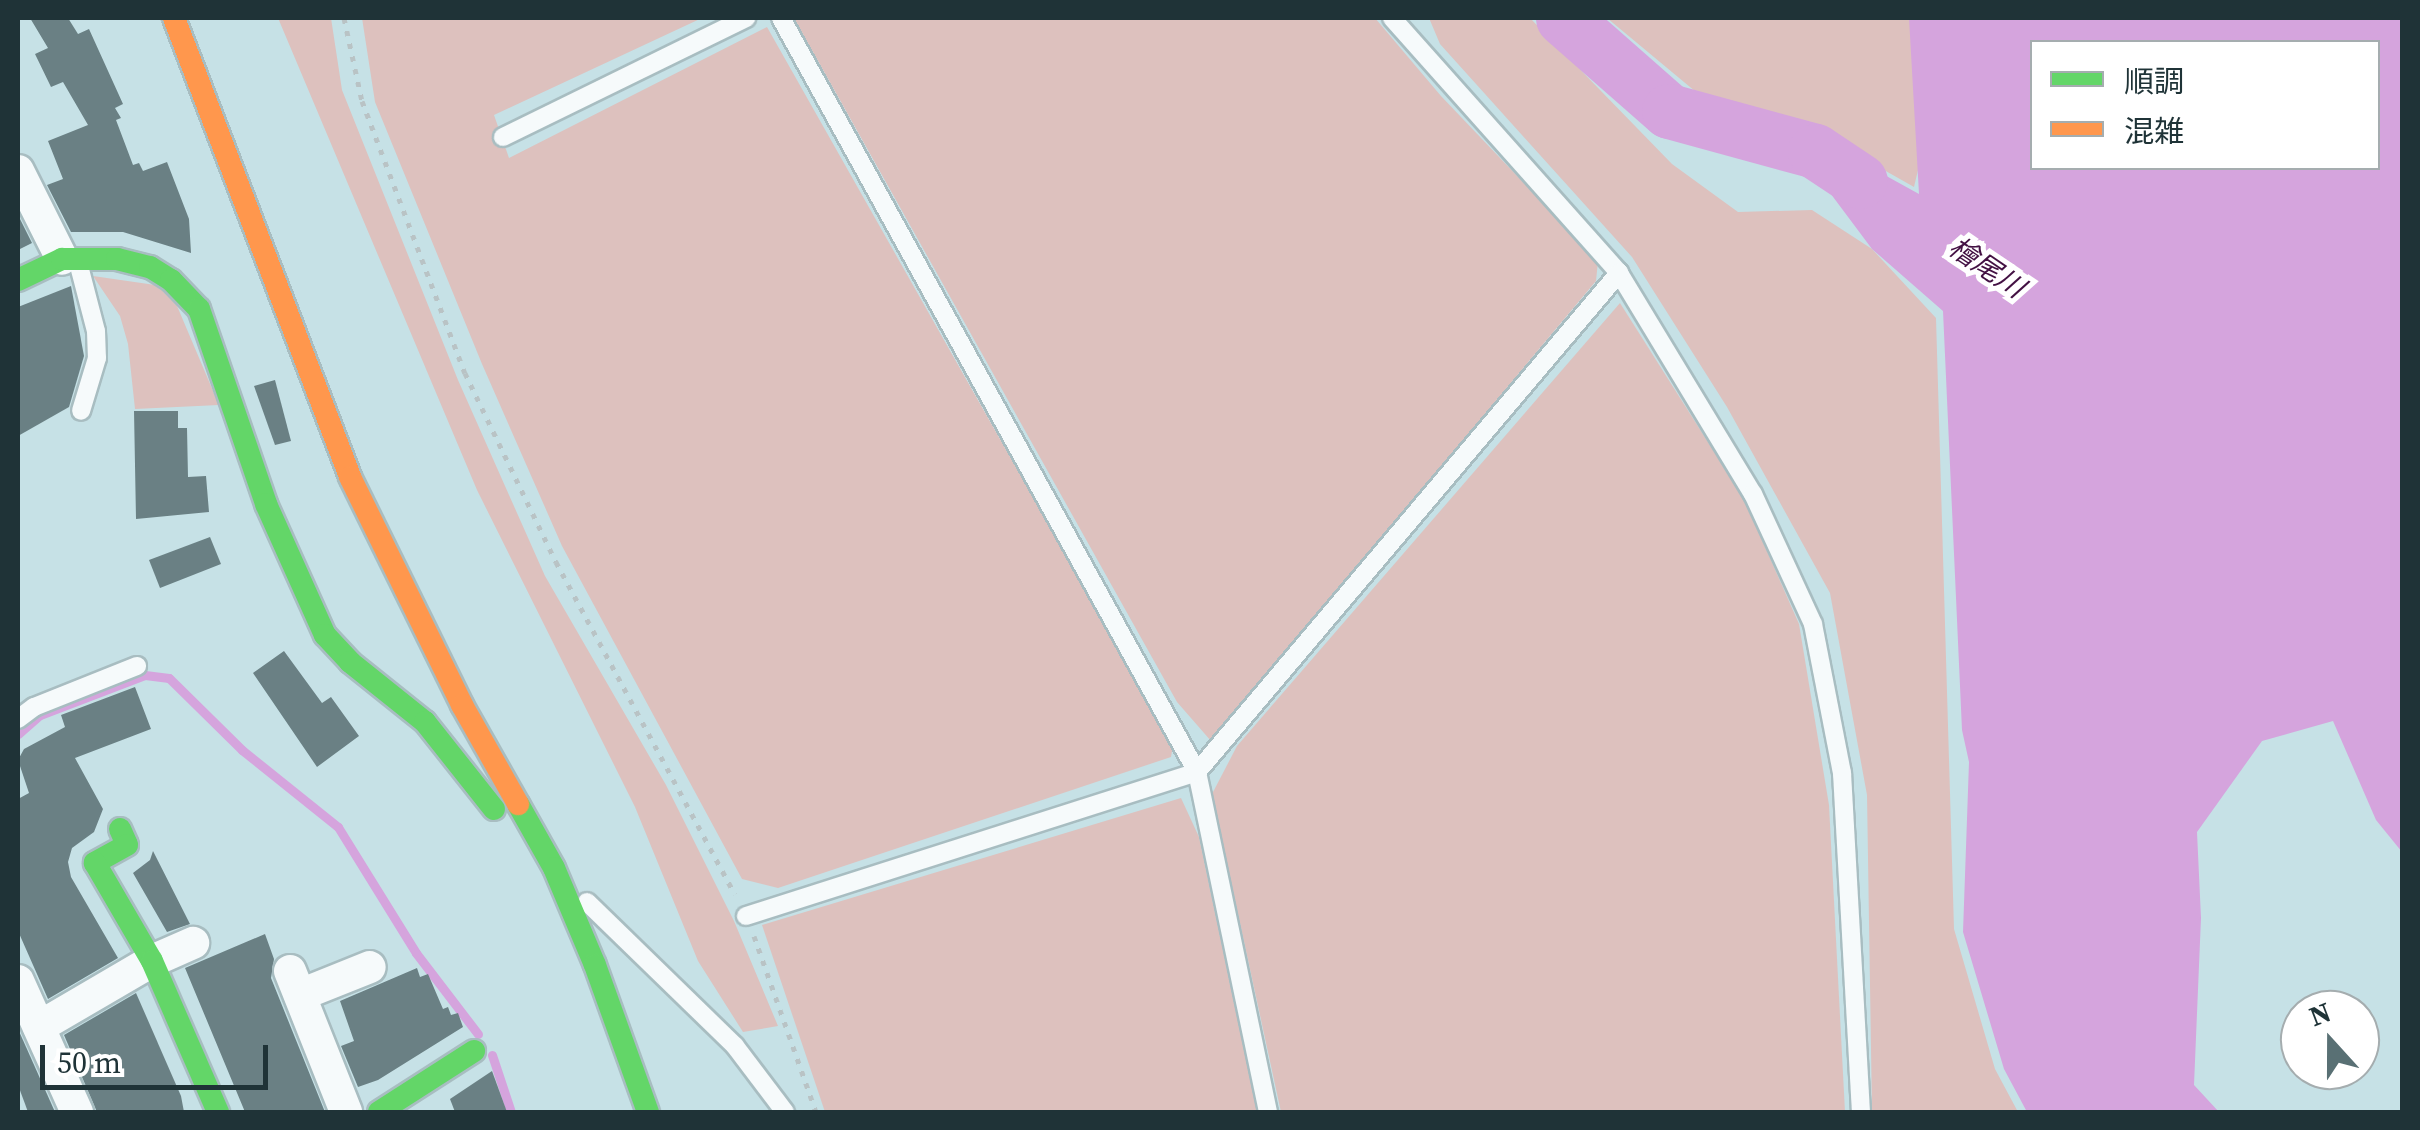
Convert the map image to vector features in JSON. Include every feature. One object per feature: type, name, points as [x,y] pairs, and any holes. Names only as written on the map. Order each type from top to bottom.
[{"type":"street","points":[[174,18],[350,477],[462,704],[554,868],[595,965],[648,1112]]},
{"type":"street","points":[[18,171],[70,260]]},
{"type":"street","points":[[18,280],[70,260],[117,259],[150,267],[171,280],[199,309],[266,504],[326,635],[350,662],[425,722],[514,836],[554,868]]},
{"type":"street","points":[[120,829],[127,845],[95,863],[152,961],[218,1112]]},
{"type":"street","points":[[38,1027],[152,961],[193,943]]},
{"type":"street","points":[[346,1112],[295,983],[370,967]]},
{"type":"street","points":[[18,981],[77,1112]]},
{"type":"street","points":[[380,1112],[420,1101],[474,1051]]},
{"type":"lane","points":[[503,137],[746,18]]},
{"type":"lane","points":[[780,18],[1197,772],[1268,1112]]},
{"type":"lane","points":[[1392,18],[1620,272],[1752,494],[1813,624],[1842,773],[1862,1112]]},
{"type":"lane","points":[[70,260],[97,344],[81,411]]},
{"type":"lane","points":[[746,916],[1197,772],[1620,272]]},
{"type":"lane","points":[[18,719],[34,708],[137,666]]},
{"type":"lane","points":[[554,868],[735,1046],[785,1112]]},
{"type":"path","points":[[344,18],[362,101],[466,374],[556,562],[746,916],[796,1046],[816,1112]]},
{"type":"shaded area","points":[[278,18],[331,18],[342,90],[458,380],[545,576],[666,785],[734,921],[778,1026],[743,1032],[698,961],[635,807],[477,490]]},
{"type":"shaded area","points":[[362,18],[702,18],[494,115],[509,158],[767,27],[1173,745],[1171,757],[778,888],[742,879],[562,546],[482,364],[375,102]]},
{"type":"shaded area","points":[[794,18],[1375,18],[1441,96],[1598,261],[1596,281],[1211,741],[1177,702]]},
{"type":"shaded area","points":[[1429,18],[1530,18],[1672,164],[1738,212],[1812,210],[1872,249],[1936,318],[1954,929],[1995,1069],[2018,1112],[1872,1112],[1867,795],[1830,593],[1727,407],[1632,257],[1440,44]]},
{"type":"shaded area","points":[[1607,18],[1910,18],[1922,153],[1914,187],[1831,140],[1702,97]]},
{"type":"shaded area","points":[[93,276],[169,287],[219,405],[135,409],[128,344],[120,316]]},
{"type":"shaded area","points":[[1620,303],[1744,499],[1799,624],[1829,805],[1845,1112],[1281,1112],[1212,794],[1237,746]]},
{"type":"shaded area","points":[[1181,798],[1199,837],[1257,1112],[825,1112],[762,925]]},
{"type":"water","points":[[1909,18],[2402,18],[2402,852],[2376,820],[2333,721],[2262,741],[2197,832],[2201,918],[2194,1085],[2219,1112],[2027,1112],[2004,1069],[1963,932],[1969,762],[1962,730],[1943,311],[1872,249],[1795,146],[1788,128],[1812,135],[1919,194]]},
{"type":"building","points":[[30,18],[68,18],[78,34],[89,29],[123,104],[115,108],[121,118],[116,120],[133,165],[139,163],[143,171],[167,162],[189,219],[191,253],[123,232],[71,232],[47,185],[63,179],[48,141],[88,125],[63,82],[51,87],[35,54],[48,48]]},
{"type":"building","points":[[18,215],[32,243],[18,250]]},
{"type":"building","points":[[71,286],[84,356],[69,407],[18,436],[18,307]]},
{"type":"building","points":[[275,380],[291,441],[275,445],[254,386]]},
{"type":"building","points":[[134,411],[178,411],[178,428],[187,428],[188,477],[206,476],[209,512],[136,519]]},
{"type":"building","points":[[210,537],[221,564],[160,588],[149,560]]},
{"type":"building","points":[[284,651],[322,703],[331,697],[359,736],[317,767],[253,673]]},
{"type":"building","points":[[135,687],[151,729],[75,758],[103,809],[94,832],[72,848],[68,862],[71,877],[118,958],[48,999],[18,931],[18,799],[29,793],[18,760],[24,749],[65,727],[61,715]]},
{"type":"building","points":[[153,851],[190,924],[167,932],[133,873],[150,860]]},
{"type":"building","points":[[265,934],[274,959],[271,978],[325,1112],[245,1112],[185,968]]},
{"type":"building","points":[[417,968],[420,977],[428,974],[443,1009],[448,1007],[451,1015],[458,1013],[463,1027],[378,1080],[358,1087],[341,1046],[354,1041],[340,1001]]},
{"type":"building","points":[[136,993],[181,1096],[184,1112],[97,1112],[64,1035]]},
{"type":"building","points":[[18,1029],[55,1112],[28,1112],[18,1085]]},
{"type":"building","points":[[492,1071],[507,1112],[455,1112],[450,1099]]},
{"type":"waterway","name":"檜尾川","points":[[1563,18],[1669,111],[1815,151],[1860,181]]},
{"type":"waterway","points":[[18,734],[40,715],[145,675],[169,678],[242,750],[338,827],[416,953],[478,1034]]},
{"type":"waterway","points":[[492,1055],[511,1112]]},
{"type":"traffic: fast","points":[[18,280],[62,259],[117,259],[150,267],[171,280],[199,309],[266,504],[325,635],[350,662],[425,722],[494,809]]},
{"type":"traffic: fast","points":[[518,804],[554,868],[595,965],[648,1112]]},
{"type":"traffic: fast","points":[[120,829],[127,845],[95,863],[152,961],[218,1112]]},
{"type":"traffic: fast","points":[[379,1112],[474,1051]]},
{"type":"traffic: slow","points":[[174,18],[350,477],[462,705],[518,804]]}]
